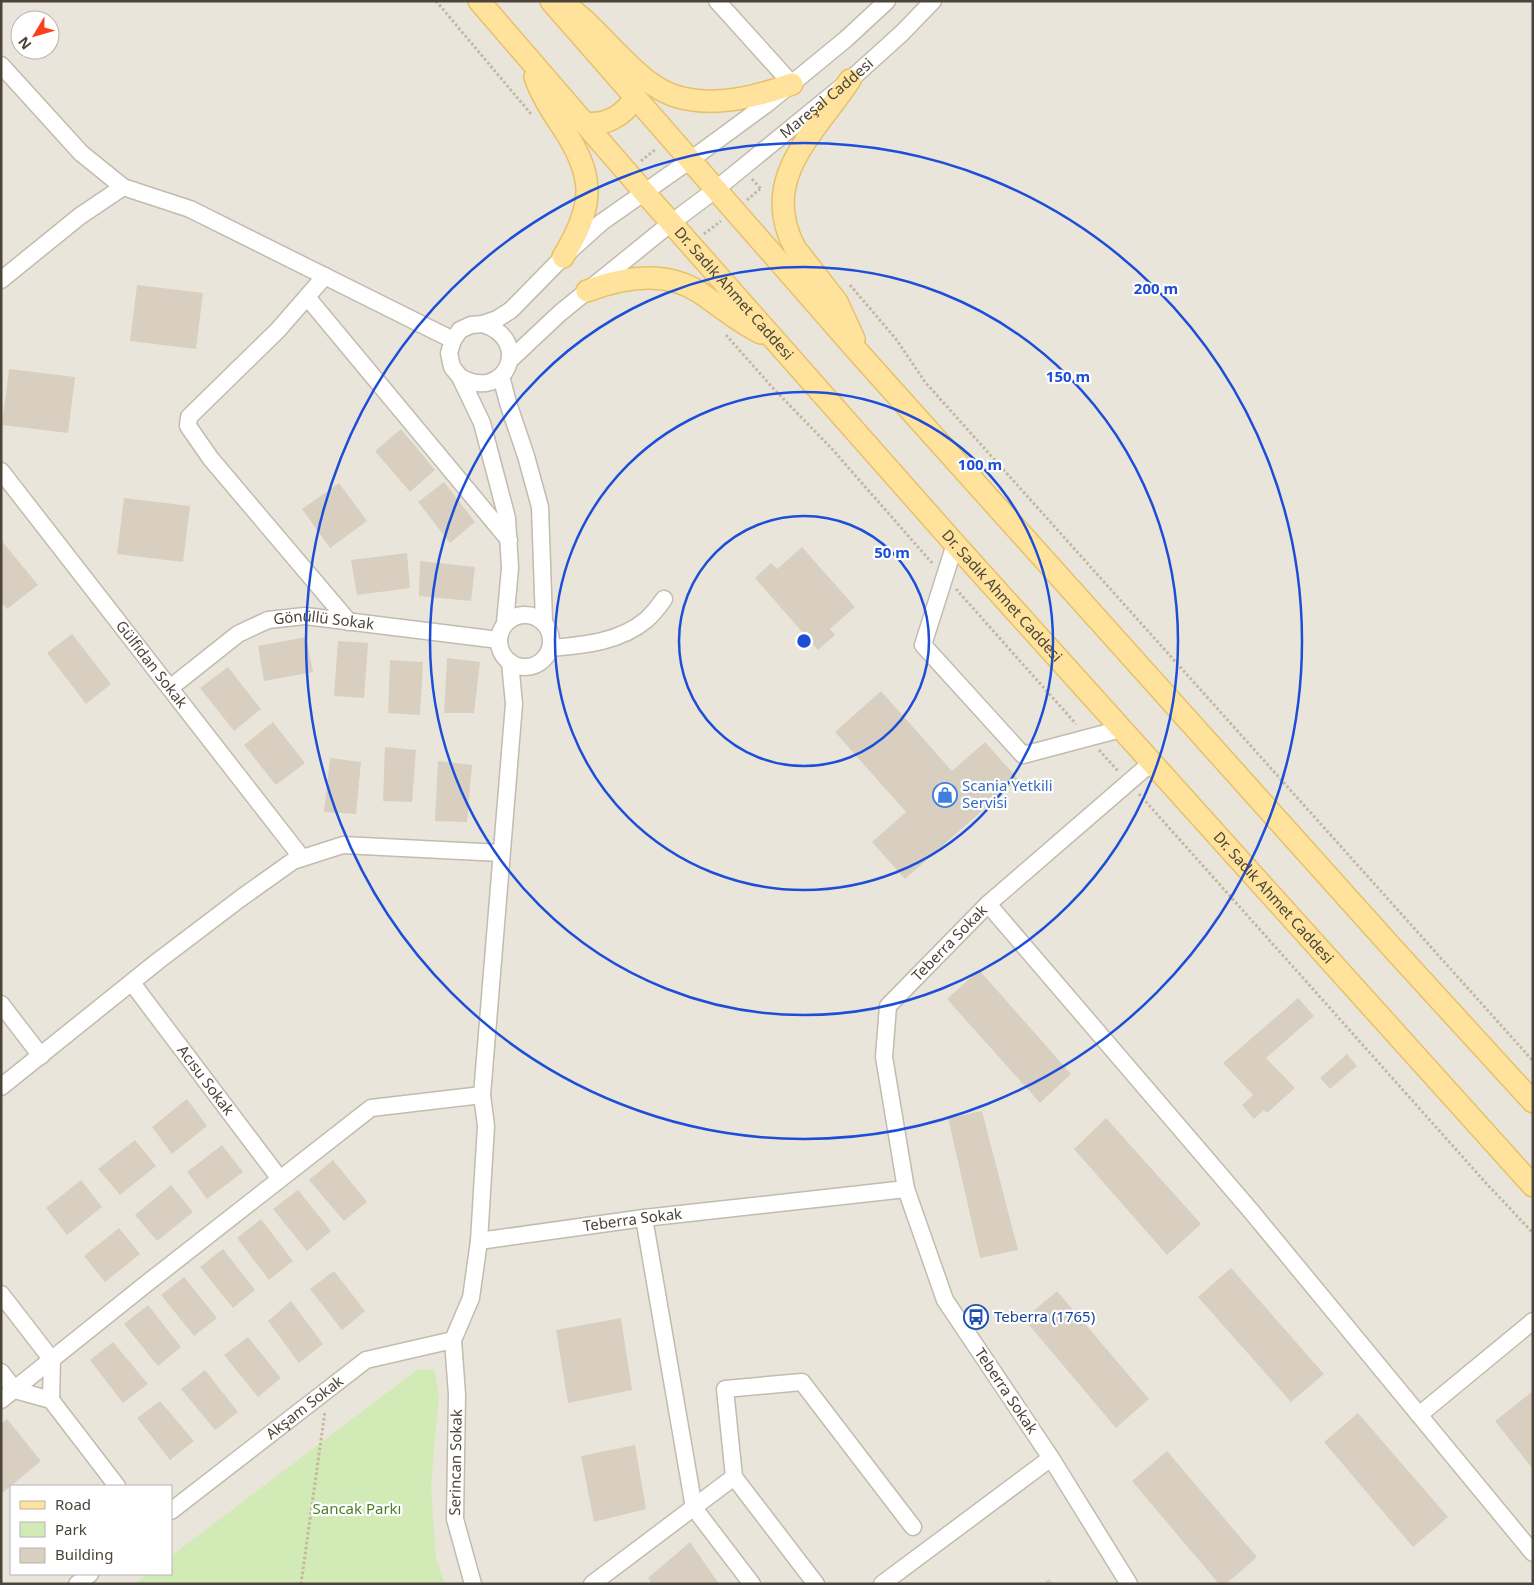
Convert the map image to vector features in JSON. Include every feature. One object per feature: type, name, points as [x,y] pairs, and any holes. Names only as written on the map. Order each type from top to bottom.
[{"type":"main road","name":"Dr. Sadık Ahmet Caddesi","points":[[479,1],[772,339],[1533,1186]]},
{"type":"main road","points":[[551,1],[858,353],[1533,1102]]},
{"type":"main road","points":[[559,1],[586,22],[620,57],[646,80],[675,96],[727,100],[757,95],[792,84]]},
{"type":"main road","points":[[529,60],[544,98],[578,152],[587,180],[583,218],[562,256]]},
{"type":"main road","points":[[850,80],[795,156],[785,181],[783,202],[786,226],[790,238],[795,248],[837,302],[858,353]]},
{"type":"main road","points":[[584,123],[604,123],[616,118],[628,108],[634,98]]},
{"type":"main road","points":[[587,290],[636,278],[664,278],[700,293],[732,317],[772,339]]},
{"type":"street","points":[[717,1],[792,84]]},
{"type":"street","points":[[505,624],[510,568],[507,518],[482,423],[460,378],[452,367],[449,353],[453,340],[460,330],[471,325],[483,324],[497,319],[511,310],[562,256],[602,222],[689,161],[792,84],[846,39],[887,1]]},
{"type":"street","name":"Mareşal Caddesi","points":[[510,360],[587,290],[715,190],[850,80],[902,34],[933,1]]},
{"type":"street","points":[[1,65],[80,153],[124,187],[190,209],[453,340]]},
{"type":"street","points":[[1,280],[80,216],[124,187]]},
{"type":"street","points":[[325,276],[278,330],[189,417],[188,426],[211,460],[348,622]]},
{"type":"street","points":[[307,297],[509,540]]},
{"type":"street","points":[[460,378],[470,383],[492,382],[507,369],[510,360],[509,348],[504,336],[495,328],[483,324]]},
{"type":"street","points":[[501,376],[540,507],[544,622]]},
{"type":"street","name":"Gülfidan Sokak","points":[[1,471],[302,858]]},
{"type":"street","points":[[955,544],[923,645],[1023,755],[1121,729]]},
{"type":"street","points":[[551,648],[594,644],[629,632],[647,620],[664,599]]},
{"type":"street","points":[[526,614],[540,618],[544,622],[552,639],[551,648],[547,656],[539,664],[523,667],[510,662],[504,656],[500,649],[499,640],[500,631],[505,624],[517,616],[526,614]]},
{"type":"street","name":"Gönüllü Sokak","points":[[170,688],[238,634],[268,620],[305,616],[499,640]]},
{"type":"street","points":[[453,1340],[470,1298],[479,1241],[486,1126],[482,1095],[514,704],[510,662]]},
{"type":"street","points":[[514,704],[532,666]]},
{"type":"street","name":"Teberra Sokak","points":[[1129,1583],[1051,1458],[945,1300],[906,1188],[884,1057],[888,1006],[988,904],[1151,763]]},
{"type":"street","points":[[1,1087],[240,898],[293,861],[343,845],[501,853]]},
{"type":"street","points":[[988,904],[1251,1211],[1533,1553]]},
{"type":"street","name":"Acısu Sokak","points":[[132,983],[280,1179]]},
{"type":"street","points":[[1,1004],[41,1056]]},
{"type":"street","points":[[1,1400],[371,1108],[482,1095]]},
{"type":"street","name":"Teberra Sokak","points":[[479,1241],[644,1218],[906,1188]]},
{"type":"street","points":[[644,1218],[694,1508],[752,1584]]},
{"type":"street","points":[[1,1294],[52,1360],[51,1400]]},
{"type":"street","points":[[1419,1415],[1533,1321]]},
{"type":"street","name":"Akşam Sokak","points":[[172,1510],[366,1360],[453,1340]]},
{"type":"street","name":"Serincan Sokak","points":[[453,1340],[457,1395],[455,1518],[473,1584]]},
{"type":"street","points":[[1,1372],[15,1390],[51,1400],[116,1485]]},
{"type":"street","points":[[816,1584],[734,1477],[726,1389],[802,1382],[913,1527]]},
{"type":"street","points":[[882,1584],[1051,1458]]},
{"type":"street","points":[[592,1584],[734,1477]]},
{"type":"street","points":[[77,1584],[89,1575]]},
{"type":"path","points":[[436,1],[532,116]]},
{"type":"path","points":[[627,172],[669,138]]},
{"type":"path","points":[[843,278],[892,333],[925,382],[1533,1061]]},
{"type":"path","points":[[720,329],[772,387],[832,449],[1088,738],[1485,1182],[1533,1233]]},
{"type":"path","points":[[301,1584],[328,1390]]},
{"type":"shaded area","points":[[1,1],[1533,1],[1533,1584],[1,1584]]},
{"type":"green space","name":"Sancak Parkı","points":[[434,1369],[439,1393],[431,1486],[436,1558],[445,1584],[134,1584],[147,1575],[172,1575],[172,1555],[417,1370]]},
{"type":"building","points":[[137,285],[203,293],[196,349],[130,341]]},
{"type":"building","points":[[9,369],[75,377],[68,433],[2,425]]},
{"type":"building","points":[[401,429],[435,470],[410,492],[375,451]]},
{"type":"building","points":[[444,482],[475,522],[450,543],[418,502]]},
{"type":"building","points":[[339,483],[367,521],[330,548],[302,509]]},
{"type":"building","points":[[124,498],[190,506],[183,562],[117,554]]},
{"type":"building","points":[[1,540],[38,585],[7,609],[1,602]]},
{"type":"building","points":[[802,547],[855,607],[830,629],[835,635],[818,650],[755,578],[771,563],[777,569]]},
{"type":"building","points":[[407,553],[410,588],[357,595],[351,560]]},
{"type":"building","points":[[420,561],[475,567],[471,601],[419,596]]},
{"type":"building","points":[[72,634],[111,684],[86,704],[47,653]]},
{"type":"building","points":[[306,637],[313,672],[264,681],[258,646]]},
{"type":"building","points":[[338,641],[368,643],[364,698],[334,696]]},
{"type":"building","points":[[447,658],[480,662],[474,713],[444,713]]},
{"type":"building","points":[[390,660],[423,662],[420,715],[388,713]]},
{"type":"building","points":[[228,667],[261,709],[234,731],[200,688]]},
{"type":"building","name":"Scania Yetkili Servisi","points":[[881,691],[952,771],[985,742],[1018,779],[905,879],[872,842],[906,812],[835,732]]},
{"type":"building","points":[[273,722],[305,763],[276,785],[244,745]]},
{"type":"building","points":[[385,747],[416,750],[412,802],[383,801]]},
{"type":"building","points":[[330,758],[361,762],[356,814],[324,812]]},
{"type":"building","points":[[438,761],[472,765],[467,822],[435,821]]},
{"type":"building","points":[[979,970],[1071,1074],[1040,1103],[947,999]]},
{"type":"building","points":[[1298,998],[1314,1016],[1266,1058],[1295,1088],[1267,1113],[1264,1110],[1254,1119],[1242,1105],[1253,1095],[1223,1063]]},
{"type":"building","points":[[1347,1054],[1357,1066],[1330,1089],[1320,1078]]},
{"type":"building","points":[[187,1099],[207,1126],[172,1154],[152,1127]]},
{"type":"building","points":[[982,1111],[1018,1250],[980,1258],[948,1118]]},
{"type":"building","points":[[1106,1118],[1201,1224],[1167,1255],[1074,1149]]},
{"type":"building","points":[[135,1140],[156,1166],[120,1195],[98,1169]]},
{"type":"building","points":[[222,1145],[243,1172],[207,1199],[187,1172]]},
{"type":"building","points":[[333,1160],[367,1202],[344,1221],[309,1180]]},
{"type":"building","points":[[81,1180],[102,1207],[67,1235],[46,1208]]},
{"type":"building","points":[[171,1185],[193,1212],[157,1241],[135,1215]]},
{"type":"building","points":[[298,1190],[331,1231],[307,1251],[273,1209]]},
{"type":"building","points":[[261,1219],[293,1261],[269,1280],[237,1238]]},
{"type":"building","points":[[119,1228],[140,1254],[105,1282],[84,1256]]},
{"type":"building","points":[[223,1249],[255,1290],[233,1308],[200,1267]]},
{"type":"building","points":[[1231,1268],[1324,1374],[1291,1402],[1198,1297]]},
{"type":"building","points":[[334,1271],[365,1311],[342,1330],[310,1289]]},
{"type":"building","points":[[184,1277],[217,1318],[194,1336],[161,1295]]},
{"type":"building","points":[[1057,1291],[1149,1399],[1116,1428],[1024,1319]]},
{"type":"building","points":[[291,1301],[323,1344],[299,1363],[268,1321]]},
{"type":"building","points":[[148,1305],[181,1347],[158,1366],[124,1324]]},
{"type":"building","points":[[621,1318],[632,1390],[568,1403],[556,1330]]},
{"type":"building","points":[[248,1337],[281,1378],[258,1397],[224,1355]]},
{"type":"building","points":[[113,1342],[148,1384],[123,1403],[90,1360]]},
{"type":"building","points":[[205,1370],[238,1412],[215,1430],[181,1389]]},
{"type":"building","points":[[1533,1391],[1533,1469],[1495,1421]]},
{"type":"building","points":[[160,1401],[194,1441],[170,1460],[137,1418]]},
{"type":"building","points":[[1358,1413],[1448,1517],[1413,1547],[1324,1442]]},
{"type":"building","points":[[7,1419],[41,1461],[1,1494],[1,1424]]},
{"type":"building","points":[[635,1445],[646,1509],[594,1522],[581,1456]]},
{"type":"building","points":[[1167,1451],[1257,1557],[1226,1584],[1219,1584],[1132,1481]]},
{"type":"building","points":[[690,1542],[719,1584],[652,1584],[648,1578]]},
{"type":"building","points":[[1049,1579],[1053,1584],[1043,1584]]},
{"type":"place","name":"Scania Yetkili Servisi","points":[[945,795]]},
{"type":"place","name":"Teberra (1765)","points":[[976,1317]]}]
